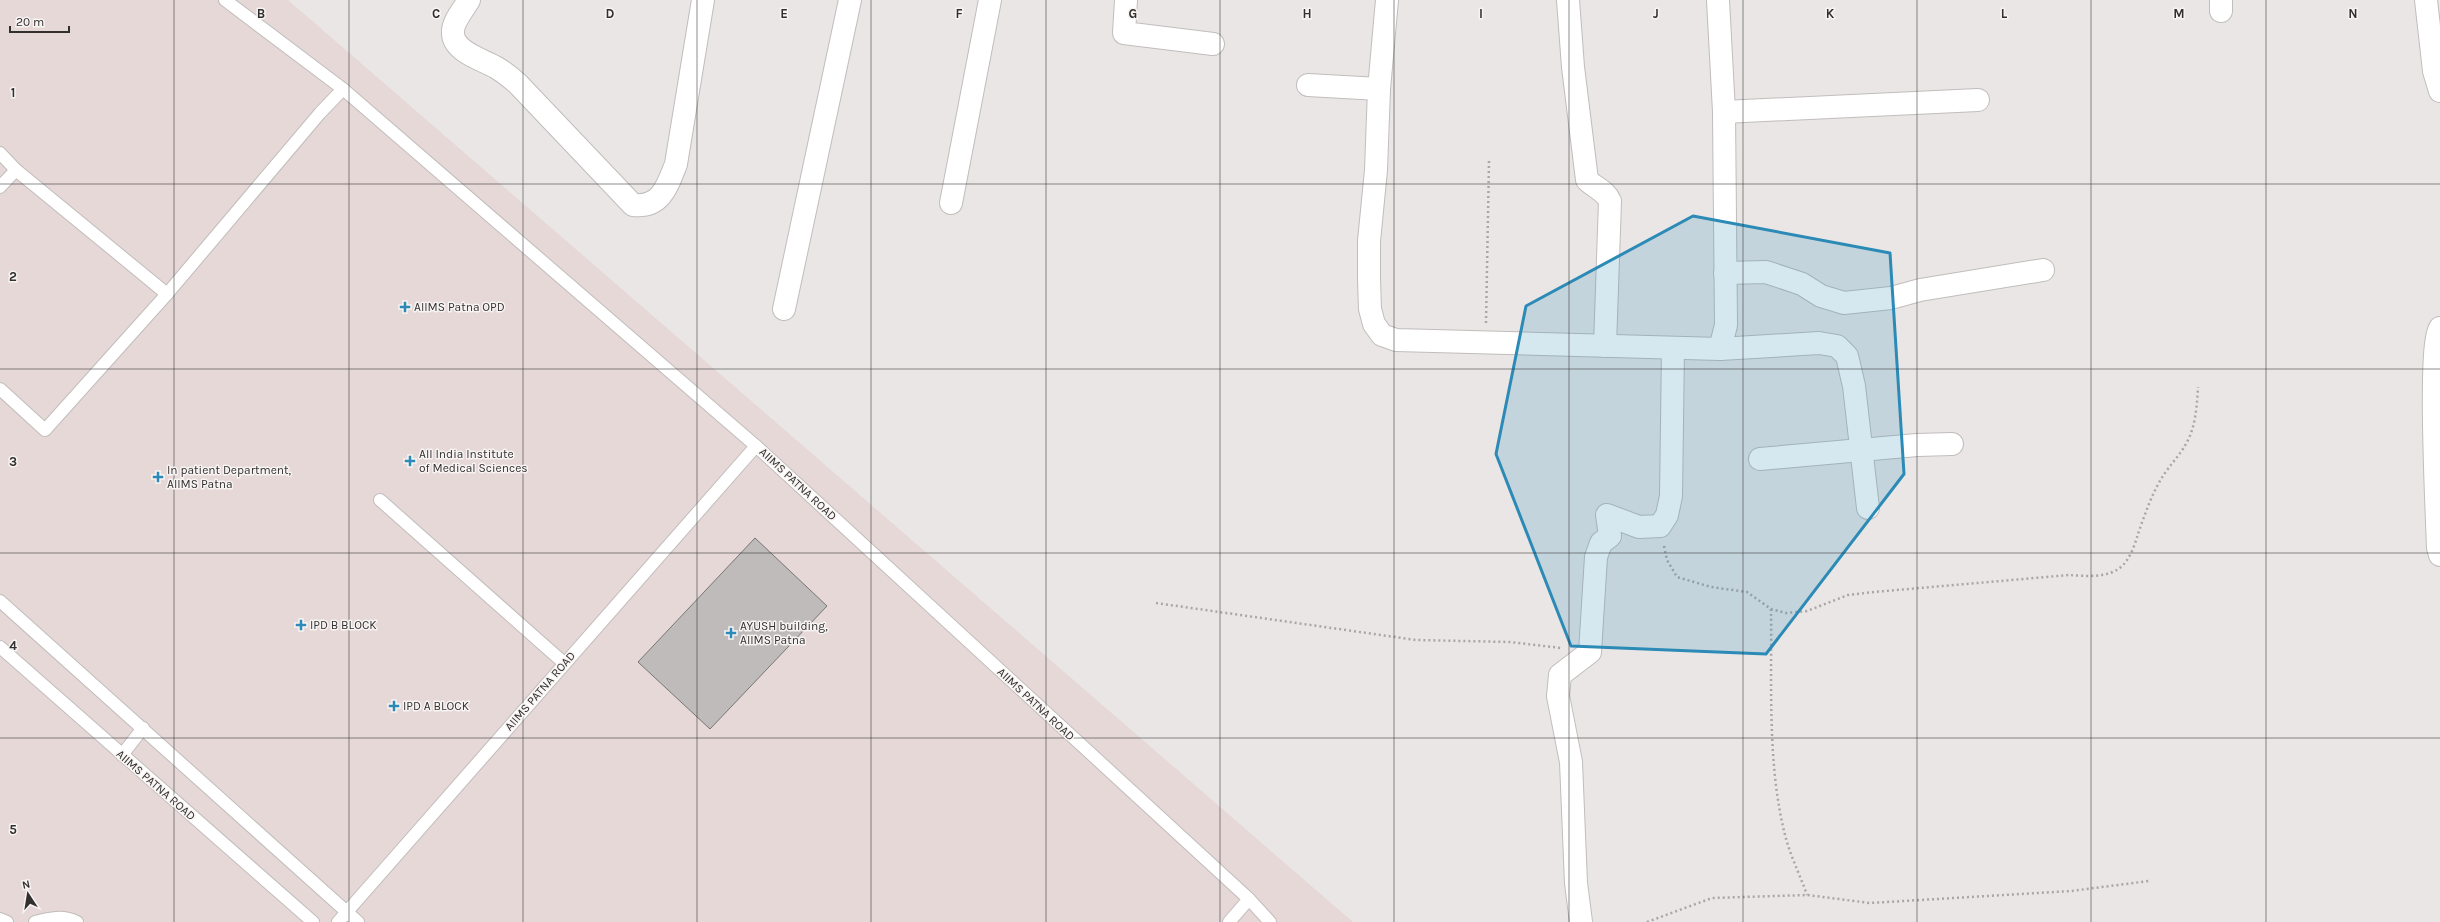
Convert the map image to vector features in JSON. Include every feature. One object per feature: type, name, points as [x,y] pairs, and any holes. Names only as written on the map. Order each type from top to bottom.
[{"type":"street","points":[[469,0],[454,28],[453,34],[457,44],[464,51],[498,69],[517,83],[632,205],[645,206],[658,199],[668,184],[676,164],[703,0]]},
{"type":"street","points":[[784,309],[850,0]]},
{"type":"street","points":[[951,203],[990,0]]},
{"type":"street","points":[[1126,0],[1124,33],[1213,44]]},
{"type":"street","points":[[1387,0],[1379,89],[1376,170],[1369,241],[1370,309],[1374,324],[1382,335],[1396,340],[1673,348],[1720,349],[1819,343],[1837,346],[1847,356],[1851,369],[1868,508]]},
{"type":"street","points":[[1568,0],[1573,67],[1587,180],[1593,186],[1606,192],[1610,205],[1605,346]]},
{"type":"street","points":[[1718,0],[1724,112],[1726,325],[1720,349]]},
{"type":"street","points":[[2426,0],[2434,71],[2440,91]]},
{"type":"street","points":[[1308,85],[1379,89]]},
{"type":"street","points":[[1724,112],[1978,100]]},
{"type":"street","points":[[1725,273],[1766,272],[1802,284],[1821,296],[1844,303],[1891,298],[1920,290],[2043,270]]},
{"type":"street","points":[[2440,328],[2435,337],[2434,384],[2438,548],[2440,555]]},
{"type":"street","points":[[1581,922],[1576,883],[1571,762],[1558,696],[1560,675],[1590,652],[1596,557],[1601,543],[1610,536],[1607,515],[1639,527],[1660,526],[1667,514],[1671,496],[1673,348]]},
{"type":"street","points":[[1760,459],[1861,449],[1952,444]]},
{"type":"lane","points":[[225,0],[343,89],[756,446]]},
{"type":"lane","points":[[0,389],[45,430],[167,294],[320,113],[343,89]]},
{"type":"lane","points":[[0,153],[16,170],[167,294]]},
{"type":"lane","points":[[0,187],[16,170]]},
{"type":"lane","name":"AIIMS PATNA ROAD","points":[[338,922],[756,446],[1249,899],[1270,922]]},
{"type":"lane","points":[[380,500],[564,663]]},
{"type":"lane","points":[[0,601],[144,728],[358,922]]},
{"type":"lane","name":"AIIMS PATNA ROAD","points":[[0,648],[313,922]]},
{"type":"lane","points":[[122,755],[144,728]]},
{"type":"lane","points":[[1229,922],[1249,899]]},
{"type":"lane","points":[[36,922],[51,918],[68,918],[77,922]]},
{"type":"lane","points":[[0,919],[7,922]]},
{"type":"path","points":[[1485,342],[1489,161]]},
{"type":"path","points":[[1660,526],[1667,560],[1677,577],[1711,587],[1747,592],[1771,609],[1786,613],[1807,611],[1848,596],[1874,592],[2069,575],[2093,576],[2109,573],[2124,565],[2133,549],[2158,485],[2166,471],[2180,456],[2190,437],[2196,413],[2198,387]]},
{"type":"path","points":[[1156,602],[1416,640],[1510,642],[1590,652]]},
{"type":"path","points":[[1771,609],[1771,713],[1779,804],[1785,837],[1807,895]]},
{"type":"path","points":[[1647,922],[1712,898],[1807,895],[1870,903],[2071,891],[2149,881]]},
{"type":"highlighted area","points":[[1693,216],[1890,253],[1904,474],[1766,654],[1571,646],[1496,454],[1526,306]]},
{"type":"shaded area","name":"All India Institute of Medical Sciences","points":[[0,0],[288,0],[1353,922],[0,922]]},
{"type":"building","points":[[755,538],[827,606],[710,729],[638,662]]},
{"type":"place","name":"AIIMS Patna OPD","points":[[405,307]]},
{"type":"place","name":"All India Institute of Medical Sciences","points":[[410,461]]},
{"type":"place","name":"In patient Department, AIIMS Patna","points":[[158,477]]},
{"type":"place","name":"IPD B BLOCK","points":[[301,625]]},
{"type":"place","name":"AYUSH building, AIIMS Patna","points":[[731,633]]},
{"type":"place","name":"IPD A BLOCK","points":[[394,706]]}]
